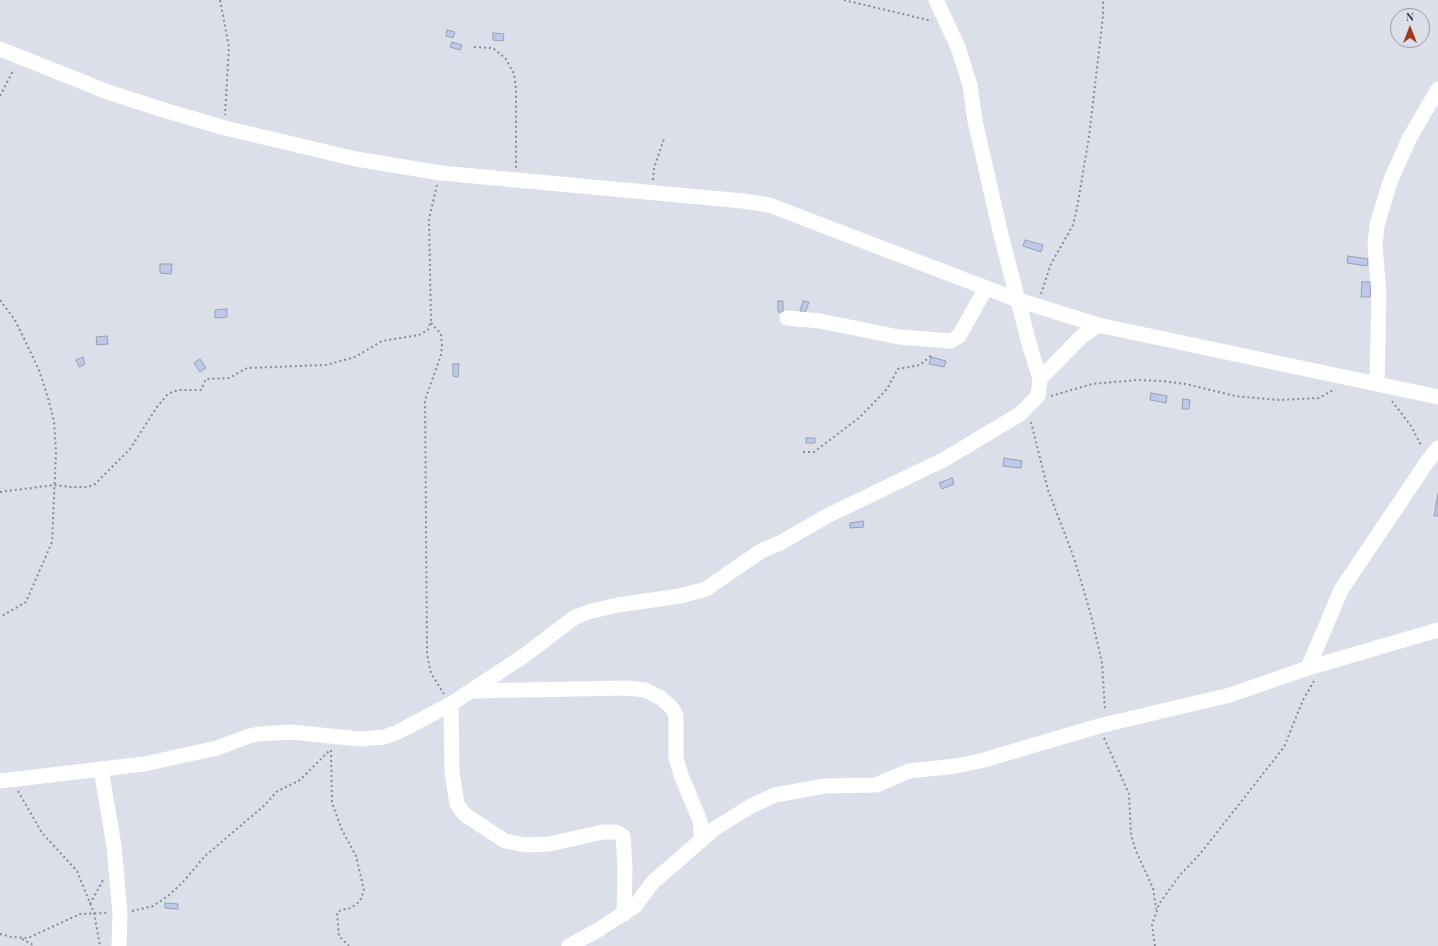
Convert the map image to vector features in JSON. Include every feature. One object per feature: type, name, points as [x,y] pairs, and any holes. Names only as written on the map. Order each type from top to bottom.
[{"type":"street","points":[[7,780],[144,764],[217,748],[248,736],[259,734],[291,732],[360,739],[384,736],[410,727],[451,704],[525,655],[575,617],[605,608],[680,596],[706,589],[761,551],[780,543],[827,516],[945,459],[1020,414],[1030,404],[1040,390],[1040,379],[1018,300],[975,121],[970,86],[958,48],[936,0]]},
{"type":"street","points":[[0,49],[108,92],[225,128],[356,159],[441,173],[743,201],[769,205],[1018,300],[1098,325],[1438,397]]},
{"type":"street","points":[[1377,384],[1379,293],[1375,246],[1377,225],[1390,182],[1402,153],[1438,89]]},
{"type":"street","points":[[787,318],[820,321],[886,335],[943,342],[951,341],[957,338],[986,288]]},
{"type":"street","points":[[1040,379],[1082,336],[1098,325]]},
{"type":"street","points":[[1311,674],[1341,590],[1438,448]]},
{"type":"street","points":[[569,946],[635,906],[653,882],[721,824],[751,806],[783,793],[825,786],[876,785],[909,771],[956,766],[984,760],[1103,725],[1311,674],[1438,630]]},
{"type":"street","points":[[471,691],[628,688],[644,690],[661,698],[672,708],[676,716],[676,758],[681,775],[699,816],[702,840]]},
{"type":"street","points":[[451,704],[452,772],[458,804],[464,814],[505,841],[525,845],[549,844],[603,832],[616,832],[623,836],[625,852],[624,914]]},
{"type":"street","points":[[101,769],[115,864],[120,914],[119,946]]},
{"type":"path","points":[[220,0],[229,47],[225,128]]},
{"type":"path","points":[[844,0],[947,25]]},
{"type":"path","points":[[1038,307],[1047,273],[1073,225],[1077,208],[1090,137],[1103,16],[1103,0]]},
{"type":"path","points":[[474,47],[494,48],[506,60],[514,74],[516,89],[514,149],[516,181]]},
{"type":"path","points":[[0,96],[20,57]]},
{"type":"path","points":[[655,193],[653,173],[664,139]]},
{"type":"path","points":[[0,492],[54,485],[84,487],[94,485],[130,449],[157,407],[167,395],[179,390],[201,390],[206,379],[229,378],[247,368],[326,365],[355,357],[382,341],[424,333],[430,328],[431,323],[429,219],[432,198],[441,173]]},
{"type":"path","points":[[0,300],[15,320],[39,370],[54,421],[56,453],[52,542],[26,602],[0,617]]},
{"type":"path","points":[[431,323],[441,334],[442,345],[441,355],[425,400],[427,654],[431,673],[451,704]]},
{"type":"path","points":[[803,452],[814,452],[860,417],[887,389],[898,369],[925,362],[943,342]]},
{"type":"path","points":[[1156,911],[1152,886],[1136,852],[1131,835],[1130,801],[1127,788],[1113,759],[1103,725],[1100,651],[1074,558],[1048,490],[1030,404],[1092,384],[1137,380],[1186,384],[1235,396],[1280,400],[1319,398],[1351,378]]},
{"type":"path","points":[[1377,384],[1411,426],[1427,462]]},
{"type":"path","points":[[1155,946],[1152,929],[1156,911],[1165,894],[1180,875],[1200,854],[1284,747],[1303,700],[1311,674]]},
{"type":"path","points":[[21,938],[37,934],[76,915],[94,913],[120,914],[153,906],[168,896],[183,882],[205,856],[259,810],[276,792],[300,780],[343,738]]},
{"type":"path","points":[[331,750],[332,804],[342,830],[356,856],[364,890],[360,901],[351,908],[341,910],[338,913],[339,936],[349,946]]},
{"type":"path","points":[[7,780],[22,799],[42,833],[77,871],[94,913],[100,946]]},
{"type":"path","points":[[90,904],[100,884],[115,864]]},
{"type":"path","points":[[0,934],[21,938],[34,946]]},
{"type":"building","points":[[447,30],[455,32],[453,38],[446,36]]},
{"type":"building","points":[[493,33],[504,34],[503,41],[493,40]]},
{"type":"building","points":[[452,42],[462,45],[460,50],[450,47]]},
{"type":"building","points":[[1025,240],[1043,245],[1041,252],[1023,246]]},
{"type":"building","points":[[1348,256],[1368,259],[1367,266],[1347,263]]},
{"type":"building","points":[[160,264],[172,264],[171,274],[160,273]]},
{"type":"building","points":[[1362,282],[1371,282],[1370,297],[1361,297]]},
{"type":"building","points":[[778,301],[783,301],[783,312],[778,312]]},
{"type":"building","points":[[803,301],[809,302],[805,313],[800,311]]},
{"type":"building","points":[[227,309],[227,317],[215,318],[215,310]]},
{"type":"building","points":[[107,336],[108,344],[97,345],[96,337]]},
{"type":"building","points":[[83,357],[85,364],[79,367],[76,360]]},
{"type":"building","points":[[931,357],[946,361],[944,367],[929,364]]},
{"type":"building","points":[[200,359],[206,368],[200,372],[194,363]]},
{"type":"building","points":[[453,364],[459,364],[458,377],[453,376]]},
{"type":"building","points":[[1151,393],[1167,396],[1166,403],[1150,400]]},
{"type":"building","points":[[1183,399],[1190,400],[1189,409],[1182,409]]},
{"type":"building","points":[[806,438],[815,438],[815,443],[806,443]]},
{"type":"building","points":[[1004,458],[1022,461],[1021,468],[1003,466]]},
{"type":"building","points":[[952,478],[954,484],[942,489],[939,483]]},
{"type":"building","points":[[1438,494],[1438,516],[1434,516]]},
{"type":"building","points":[[863,521],[864,527],[850,528],[850,523]]},
{"type":"building","points":[[165,903],[178,904],[178,909],[165,908]]}]
